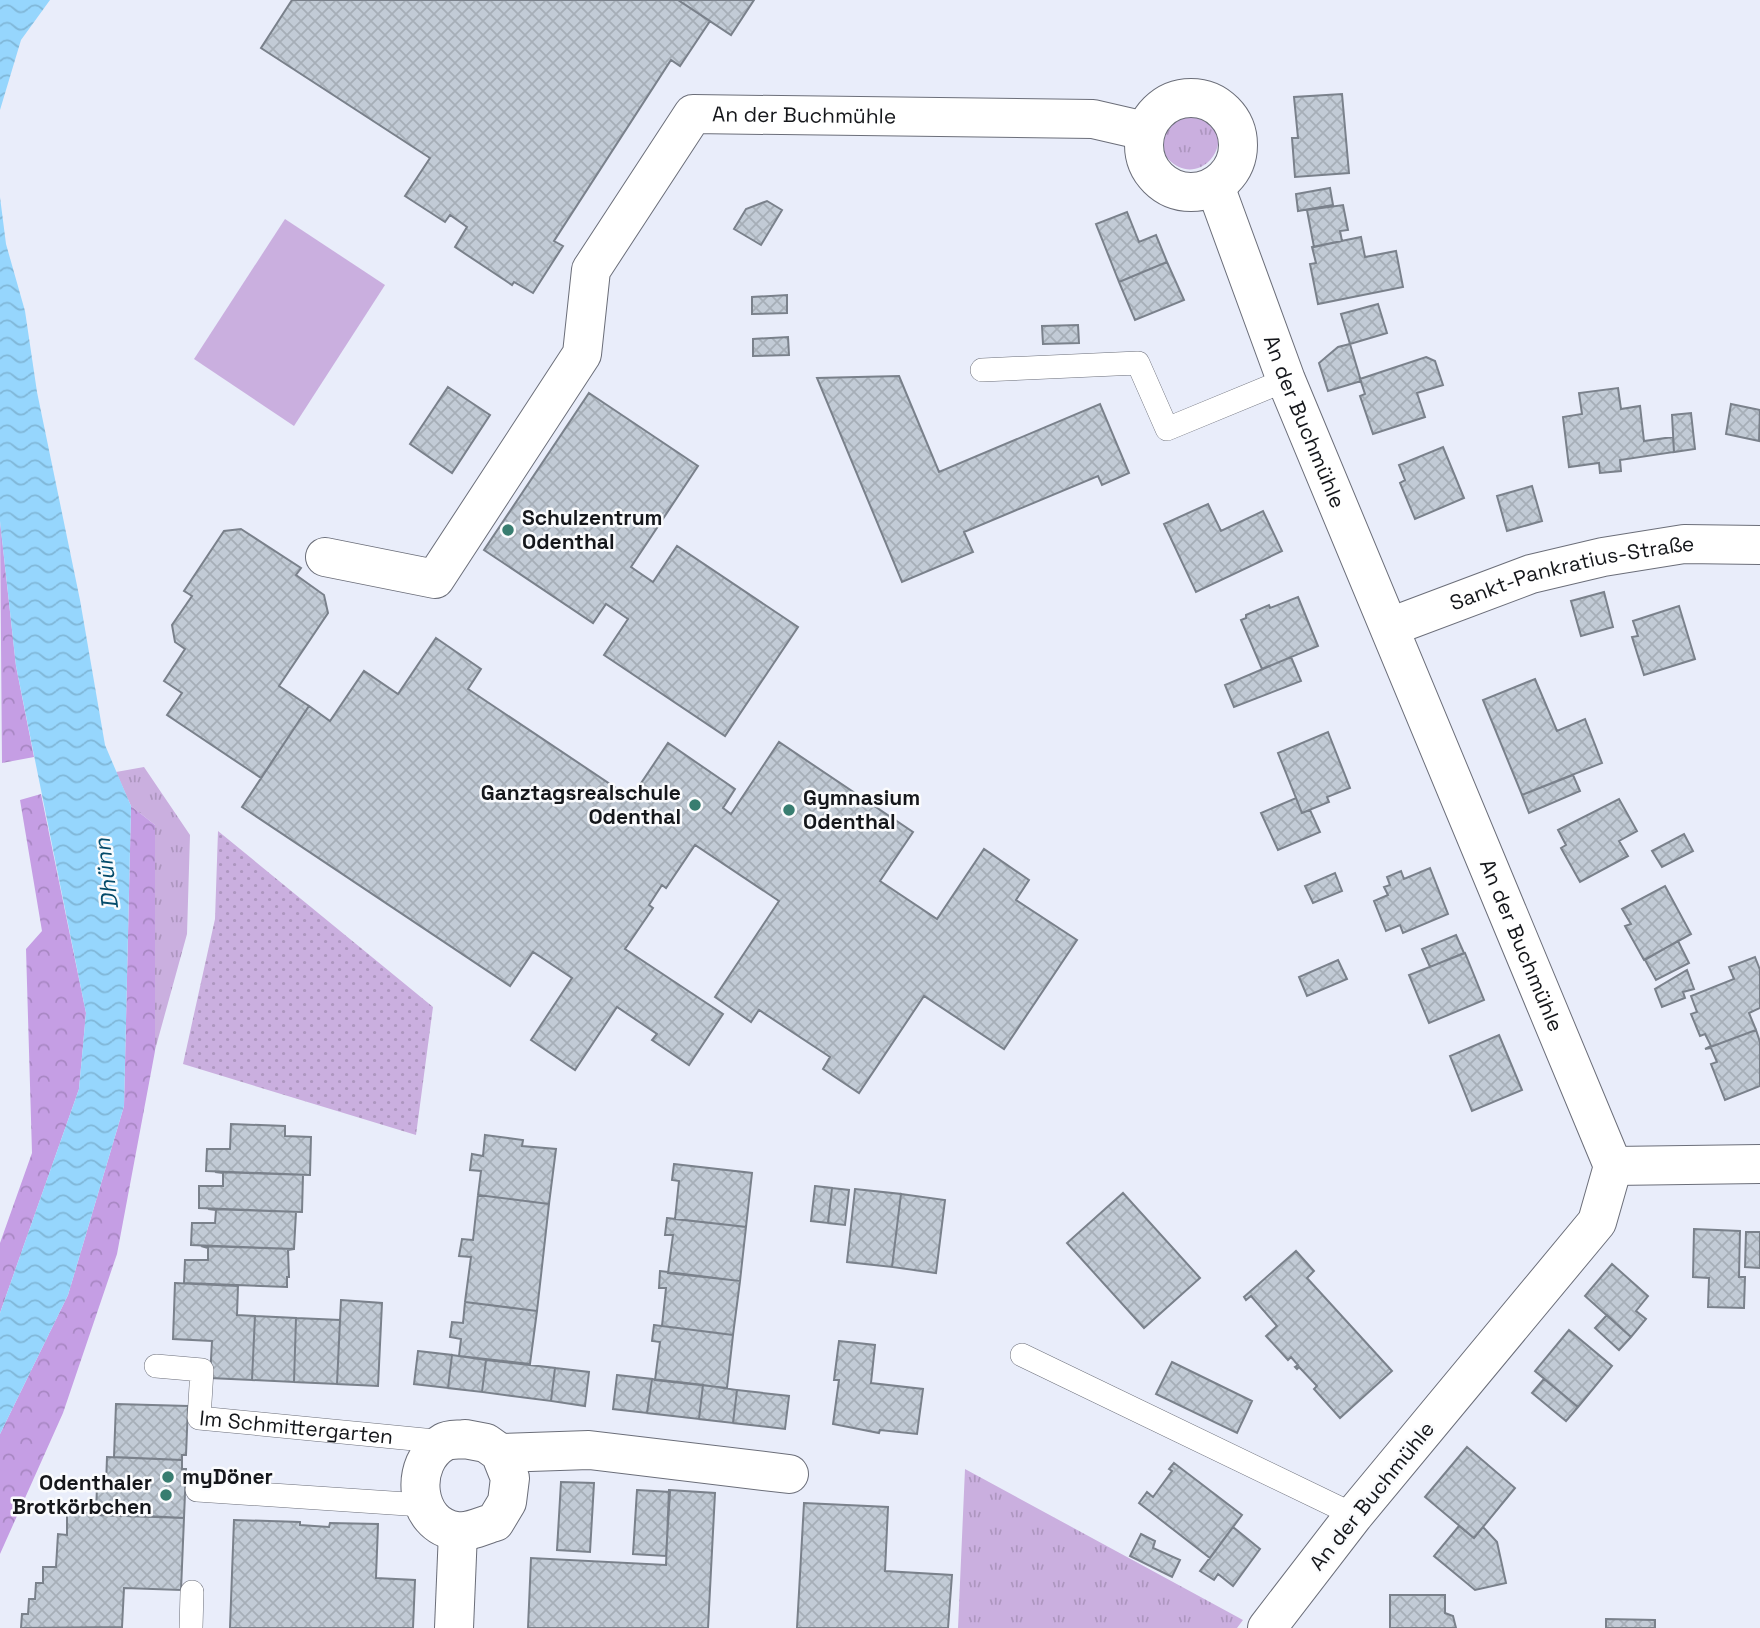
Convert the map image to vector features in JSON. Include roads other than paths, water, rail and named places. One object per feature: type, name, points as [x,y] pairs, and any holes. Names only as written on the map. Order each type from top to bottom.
[{"type":"street","points":[[1188,97],[1211,102],[1230,118],[1238,143],[1233,168],[1215,186],[1193,192],[1171,188],[1153,174],[1144,154],[1145,131],[1166,104],[1188,97]]},
{"type":"street","name":"An der Buchmühle","points":[[325,557],[435,579],[582,354],[591,270],[693,114],[1093,119],[1145,131]]},
{"type":"street","name":"An der Buchmühle","points":[[1215,186],[1286,380],[1613,1166],[1597,1222],[1354,1515],[1267,1628]]},
{"type":"street","name":"Sankt-Pankratius-Straße","points":[[1390,627],[1531,574],[1603,557],[1684,544],[1760,545]]},
{"type":"street","points":[[1613,1166],[1760,1164]]},
{"type":"street","name":"Im Schmittergarten","points":[[444,1442],[465,1439],[486,1443],[500,1453],[589,1450],[789,1474]]},
{"type":"street","points":[[444,1442],[426,1458],[420,1482],[422,1505],[437,1523],[458,1532],[495,1522],[507,1502],[510,1478],[500,1453]]},
{"type":"street","points":[[454,1628],[458,1532]]},
{"type":"lane","points":[[982,370],[1138,363],[1167,429],[1286,380]]},
{"type":"lane","points":[[1022,1355],[1354,1515]]},
{"type":"lane","name":"Im Schmittergarten","points":[[156,1366],[202,1370],[199,1418],[444,1442]]},
{"type":"lane","points":[[197,1490],[422,1505]]},
{"type":"lane","points":[[191,1628],[192,1592]]},
{"type":"water","points":[[0,0],[50,0],[21,40],[0,110]]},
{"type":"water","name":"Dhünn","points":[[0,197],[6,244],[25,311],[37,392],[80,600],[105,745],[131,806],[124,1106],[68,1295],[0,1434],[0,1313],[79,1089],[86,1013],[16,666],[0,521]]},
{"type":"place","name":"Schulzentrum Odenthal","points":[[508,530]]},
{"type":"place","name":"Ganztagsrealschule Odenthal","points":[[695,805]]},
{"type":"place","name":"Gymnasium Odenthal","points":[[789,810]]},
{"type":"place","name":"myDöner","points":[[168,1477]]},
{"type":"place","name":"Odenthaler Brotkörbchen","points":[[166,1495]]}]
